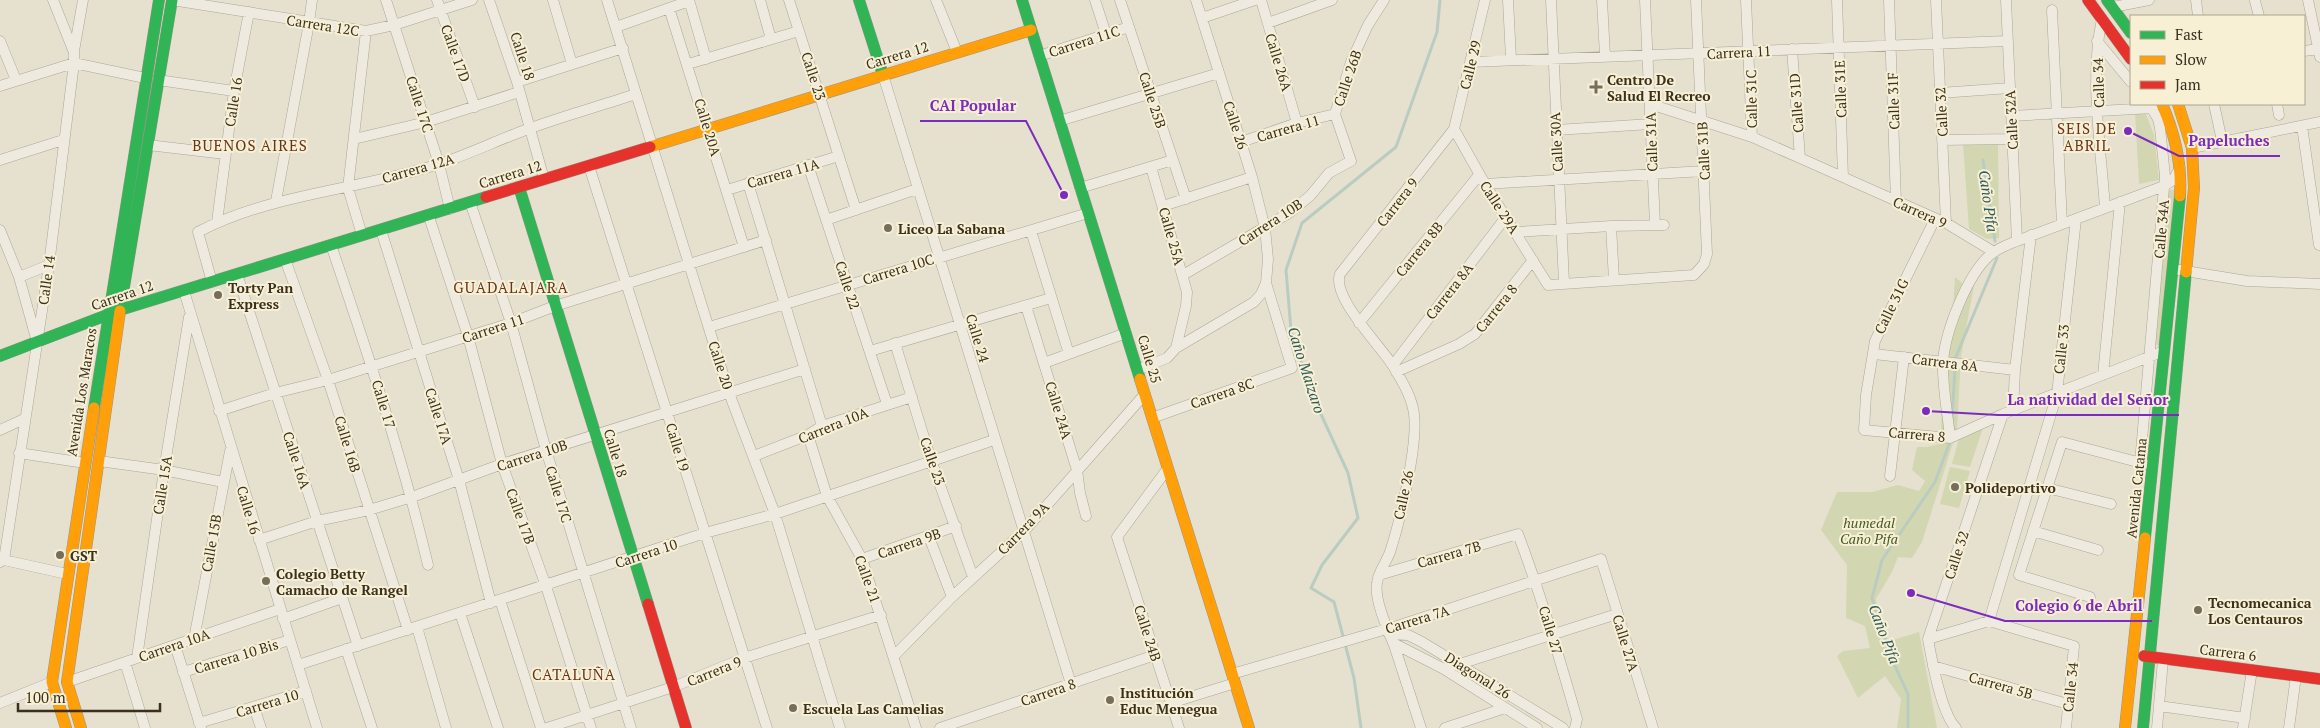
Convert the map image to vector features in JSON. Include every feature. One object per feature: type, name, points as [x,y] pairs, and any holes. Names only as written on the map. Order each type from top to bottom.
[{"type":"street","points":[[53,0],[74,51]]},
{"type":"street","name":"Calle 14","points":[[2,561],[49,265],[74,51],[83,0]]},
{"type":"street","name":"Avenida Los Maracos","points":[[65,728],[52,682],[67,574],[159,0]]},
{"type":"street","name":"Avenida Los Maracos","points":[[81,728],[67,682],[79,586],[120,310],[172,0]]},
{"type":"street","name":"Carrera 12C","points":[[172,0],[366,31],[394,25],[439,5],[472,0]]},
{"type":"street","points":[[276,201],[312,0]]},
{"type":"street","name":"Calle 17C","points":[[386,0],[439,164],[450,208]]},
{"type":"street","name":"Calle 18","points":[[489,0],[518,87],[544,180]]},
{"type":"street","points":[[553,0],[572,64]]},
{"type":"street","name":"Calle 20","points":[[607,0],[730,393],[775,514],[840,728]]},
{"type":"street","points":[[760,0],[771,39]]},
{"type":"street","name":"Calle 23","points":[[789,0],[856,210]]},
{"type":"street","name":"Calle 24","points":[[859,0],[1070,684]]},
{"type":"street","points":[[936,0],[957,52]]},
{"type":"street","name":"Calle 25","points":[[1022,0],[1249,728]]},
{"type":"street","points":[[1095,0],[1106,34]]},
{"type":"street","name":"Calle 25B","points":[[1120,0],[1186,199]]},
{"type":"street","name":"Calle 26","points":[[1196,0],[1252,177],[1265,228],[1268,259],[1266,283],[1292,368]]},
{"type":"street","points":[[1202,18],[1254,0]]},
{"type":"street","name":"Calle 26A","points":[[1261,0],[1297,123]]},
{"type":"street","points":[[1268,23],[1317,3],[1332,0]]},
{"type":"street","name":"Calle 26B","points":[[1351,161],[1336,114],[1354,56],[1368,25],[1384,0]]},
{"type":"street","name":"Calle 29","points":[[1454,129],[1485,0]]},
{"type":"street","points":[[1508,0],[1512,60]]},
{"type":"street","name":"Calle 30A","points":[[1551,0],[1552,58],[1564,283]]},
{"type":"street","points":[[1602,0],[1605,56]]},
{"type":"street","name":"Calle 31A","points":[[1611,226],[1660,225],[1653,174],[1645,0]]},
{"type":"street","name":"Calle 31B","points":[[1614,280],[1686,277],[1700,270],[1707,254],[1700,54],[1696,0]]},
{"type":"street","name":"Calle 31C","points":[[1746,0],[1750,50],[1752,138]]},
{"type":"street","name":"Calle 31E","points":[[1837,0],[1843,177]]},
{"type":"street","name":"Calle 31F","points":[[1889,0],[1896,202]]},
{"type":"street","name":"Calle 32","points":[[1936,0],[1946,223]]},
{"type":"street","name":"Calle 32A","points":[[2006,0],[2017,241]]},
{"type":"street","points":[[2088,0],[2130,58]]},
{"type":"street","points":[[2110,3],[2149,0]]},
{"type":"street","points":[[2196,0],[2198,15]]},
{"type":"street","points":[[2305,51],[2319,53],[2308,0]]},
{"type":"street","points":[[616,27],[689,1],[706,59]]},
{"type":"street","points":[[2255,1],[2259,15]]},
{"type":"street","points":[[2110,3],[2130,32]]},
{"type":"street","name":"Calle 17D","points":[[439,5],[475,106]]},
{"type":"street","name":"Calle 20A","points":[[669,8],[744,247]]},
{"type":"street","points":[[2052,10],[2062,224]]},
{"type":"street","name":"Calle 16","points":[[217,222],[234,91],[249,12]]},
{"type":"street","name":"Calle 34","points":[[2102,19],[2097,41],[2096,67],[2105,208]]},
{"type":"street","name":"Carrera 11C","points":[[1039,56],[1129,27]]},
{"type":"street","name":"Carrera 12","points":[[0,356],[120,310],[428,217],[450,208],[1031,30]]},
{"type":"street","points":[[362,236],[348,188],[366,31]]},
{"type":"street","points":[[688,64],[799,31]]},
{"type":"street","points":[[0,41],[16,80]]},
{"type":"street","name":"Carrera 11","points":[[1471,62],[2007,41]]},
{"type":"street","points":[[2097,41],[2130,81]]},
{"type":"street","points":[[354,139],[426,122],[475,106],[572,64],[623,48]]},
{"type":"street","name":"Calle 31D","points":[[1792,49],[1800,158]]},
{"type":"street","points":[[0,86],[74,63],[145,78]]},
{"type":"street","points":[[1059,121],[1219,73]]},
{"type":"street","points":[[158,80],[234,91]]},
{"type":"street","points":[[1940,93],[2010,88]]},
{"type":"street","name":"Carrera 12A","points":[[212,282],[198,232],[217,222],[276,201],[348,188],[439,164],[529,129],[636,94]]},
{"type":"street","name":"Carrera 9","points":[[1650,104],[1752,138],[1800,158],[1946,223],[1994,252]]},
{"type":"street","points":[[2011,116],[2098,112],[2155,105]]},
{"type":"street","name":"Avenida Catama","points":[[2125,728],[2180,194],[2180,167],[2176,140],[2155,105]]},
{"type":"street","name":"Calle 34A","points":[[2140,463],[2164,186],[2162,142],[2155,105]]},
{"type":"street","points":[[2143,728],[2194,188],[2192,148],[2178,105]]},
{"type":"street","points":[[2214,105],[2222,141]]},
{"type":"street","points":[[2277,105],[2279,116]]},
{"type":"street","name":"Carrera 11","points":[[1241,142],[1297,123],[1336,114]]},
{"type":"street","points":[[2192,148],[2320,122]]},
{"type":"street","points":[[1556,130],[1651,124]]},
{"type":"street","points":[[2302,126],[2319,245]]},
{"type":"street","name":"Carrera 9","points":[[1340,274],[1454,129]]},
{"type":"street","name":"Calle 29A","points":[[1454,129],[1479,175],[1548,285],[1564,283]]},
{"type":"street","points":[[1942,140],[2012,139]]},
{"type":"street","points":[[0,160],[63,140]]},
{"type":"street","points":[[148,145],[225,154]]},
{"type":"street","name":"Carrera 11A","points":[[727,190],[839,156]]},
{"type":"street","points":[[1080,188],[1173,160]]},
{"type":"street","name":"Carrera 10B","points":[[1183,275],[1289,213],[1310,196],[1329,173],[1351,161]]},
{"type":"street","name":"Calle 22","points":[[808,165],[887,404]]},
{"type":"street","name":"Calle 19","points":[[589,166],[766,728]]},
{"type":"street","name":"Calle 25A","points":[[1151,167],[1183,275],[1186,292],[1186,306],[1176,348]]},
{"type":"street","points":[[1950,438],[1943,363],[1949,329],[1960,303],[1986,258],[1994,252],[2031,235],[2164,186],[2174,180],[2180,167]]},
{"type":"street","points":[[1485,184],[1704,171]]},
{"type":"street","name":"Carrera 8B","points":[[1359,323],[1479,175]]},
{"type":"street","points":[[1163,206],[1252,177]]},
{"type":"street","points":[[748,183],[822,426]]},
{"type":"street","name":"Calle 18","points":[[519,187],[686,728]]},
{"type":"street","points":[[826,220],[917,189]]},
{"type":"street","name":"Calle 17C","points":[[470,202],[511,323],[546,450],[631,728]]},
{"type":"street","points":[[2103,375],[2120,202]]},
{"type":"street","name":"Carrera 10C","points":[[709,327],[1031,231],[1088,212]]},
{"type":"street","name":"Calle 17B","points":[[428,217],[468,336],[502,464],[546,586],[591,728]]},
{"type":"street","name":"Carrera 8A","points":[[1394,368],[1506,217]]},
{"type":"street","name":"Calle 31G","points":[[1864,430],[1866,395],[1875,341],[1880,326],[1935,219]]},
{"type":"street","name":"Calle 33","points":[[1989,621],[2057,394],[2076,219]]},
{"type":"street","points":[[1516,232],[1611,226],[1614,280],[1564,283]]},
{"type":"street","points":[[0,230],[19,277],[37,342]]},
{"type":"street","name":"Calle 17A","points":[[381,230],[495,601],[541,728]]},
{"type":"street","points":[[1031,231],[1069,354]]},
{"type":"street","name":"Calle 32","points":[[1954,726],[1948,717],[1933,666],[1928,639],[2008,412],[2015,370],[2031,235]]},
{"type":"street","name":"Carrera 11","points":[[219,411],[275,393],[328,380],[511,323],[555,306],[766,240]]},
{"type":"street","name":"Calle 17","points":[[331,245],[372,366],[412,496],[428,565]]},
{"type":"street","name":"Calle 16B","points":[[285,259],[328,380],[369,510],[413,628],[446,728]]},
{"type":"street","name":"Carrera 8","points":[[1394,368],[1459,344],[1476,334],[1533,260]]},
{"type":"street","points":[[19,277],[49,265]]},
{"type":"street","points":[[2172,270],[2248,281],[2320,284]]},
{"type":"street","name":"Calle 16A","points":[[237,274],[358,646]]},
{"type":"street","name":"Calle 26","points":[[1340,274],[1338,286],[1359,323],[1394,368],[1411,401],[1414,414],[1414,434],[1409,471],[1394,539],[1388,557],[1379,574],[1376,589],[1421,728]]},
{"type":"street","points":[[1138,370],[1167,358],[1176,348],[1254,302],[1262,294],[1266,283]]},
{"type":"street","name":"Calle 16","points":[[184,290],[230,449],[317,728]]},
{"type":"street","points":[[870,351],[1051,298]]},
{"type":"street","name":"Calle 24A","points":[[1026,306],[1077,470],[1086,516]]},
{"type":"street","name":"Calle 15A","points":[[137,658],[164,470],[190,313]]},
{"type":"street","points":[[1044,363],[1126,333]]},
{"type":"street","name":"Calle 23","points":[[895,343],[932,460],[973,577]]},
{"type":"street","name":"Carrera 8","points":[[1864,430],[1950,438],[2008,412],[2164,351]]},
{"type":"street","name":"Carrera 8A","points":[[1874,354],[2015,370]]},
{"type":"street","points":[[1890,476],[1904,357]]},
{"type":"street","name":"Carrera 8C","points":[[1152,418],[1292,368]]},
{"type":"street","name":"Carrera 10B","points":[[259,540],[317,522],[369,510],[502,464],[805,369]]},
{"type":"street","name":"Carrera 9A","points":[[895,656],[952,597],[1024,530],[1145,394]]},
{"type":"street","name":"Carrera 10A","points":[[754,456],[808,435],[822,426],[912,396]]},
{"type":"street","points":[[0,430],[24,419]]},
{"type":"street","name":"Calle 21","points":[[808,435],[827,496],[862,559],[895,656],[916,728]]},
{"type":"street","name":"Carrera 10","points":[[298,665],[705,533],[775,514],[994,440]]},
{"type":"street","points":[[2090,597],[2019,575],[2062,442],[2153,466]]},
{"type":"street","name":"Calle 15B","points":[[194,639],[222,482],[230,449]]},
{"type":"street","points":[[19,453],[85,463]]},
{"type":"street","points":[[99,461],[164,470],[222,482]]},
{"type":"street","name":"Calle 24B","points":[[1168,468],[1117,537],[1179,728]]},
{"type":"street","points":[[2047,488],[2111,504]]},
{"type":"street","name":"Carrera 9B","points":[[862,559],[956,526]]},
{"type":"street","points":[[2033,531],[2098,550]]},
{"type":"street","name":"Carrera 7B","points":[[1379,574],[1518,534]]},
{"type":"street","name":"Calle 27","points":[[1518,534],[1536,580],[1577,719],[1576,728]]},
{"type":"street","points":[[929,537],[952,597]]},
{"type":"street","name":"Carrera 7A","points":[[1171,703],[1312,650],[1358,637],[1390,635],[1536,580],[1601,559]]},
{"type":"street","name":"Calle 27A","points":[[1601,559],[1653,728]]},
{"type":"street","points":[[2,561],[67,574]]},
{"type":"street","name":"Carrera 10A","points":[[67,682],[194,639],[342,598]]},
{"type":"street","points":[[460,613],[498,728]]},
{"type":"street","points":[[1444,669],[1617,614]]},
{"type":"street","name":"Carrera 9","points":[[547,728],[673,687],[744,658],[881,615]]},
{"type":"street","points":[[1928,639],[1989,621]]},
{"type":"street","name":"Calle 34","points":[[1989,621],[2074,646],[2066,728]]},
{"type":"street","name":"Diagonal 26","points":[[1390,635],[1408,635],[1458,663],[1563,728]]},
{"type":"street","name":"Diagonal 26","points":[[1390,635],[1537,728]]},
{"type":"street","name":"Carrera 10 Bis","points":[[183,672],[290,640]]},
{"type":"street","points":[[175,645],[200,726]]},
{"type":"street","points":[[346,649],[372,728]]},
{"type":"street","name":"Carrera 6","points":[[2134,654],[2164,660],[2320,679]]},
{"type":"street","name":"Carrera 8","points":[[940,728],[975,723],[1070,684],[1156,655]]},
{"type":"street","points":[[2157,728],[2164,660]]},
{"type":"street","points":[[124,662],[145,728]]},
{"type":"street","name":"Carrera 5B","points":[[1933,666],[2068,704]]},
{"type":"street","points":[[2159,706],[2244,723],[2252,670]]},
{"type":"street","points":[[2289,728],[2296,676]]},
{"type":"street","points":[[0,704],[52,682]]},
{"type":"street","name":"Carrera 10","points":[[200,726],[306,691]]},
{"type":"street","points":[[254,707],[260,728]]},
{"type":"street","points":[[1445,728],[1505,708]]},
{"type":"green space","points":[[2144,109],[2154,135],[2159,180],[2139,184],[2135,111]]},
{"type":"green space","points":[[1998,141],[1999,238],[1987,239],[1969,229],[1963,144]]},
{"type":"green space","points":[[2177,189],[2160,345],[2151,344],[2166,191]]},
{"type":"green space","name":"humedal Caño Pifa","points":[[1955,277],[1967,287],[1975,280],[1961,356],[1957,430],[1922,542],[1912,558],[1898,557],[1892,572],[1876,599],[1882,637],[1893,640],[1919,632],[1937,728],[1897,728],[1901,699],[1885,676],[1858,698],[1837,656],[1843,651],[1870,648],[1865,626],[1846,618],[1847,565],[1821,530],[1837,492],[1872,492],[1898,485],[1919,491],[1925,481],[1912,470],[1917,447],[1939,444],[1941,436],[1943,337],[1953,308]]},
{"type":"green space","points":[[1986,419],[1970,467],[1952,464],[1961,431]]},
{"type":"green space","name":"Polideportivo","points":[[1950,467],[1970,471],[1959,508],[1940,504]]},
{"type":"waterway","name":"Caño Maizaro","points":[[1361,728],[1354,678],[1334,602],[1311,588],[1322,565],[1358,518],[1348,473],[1314,399],[1291,331],[1286,270],[1302,223],[1396,147],[1437,32],[1440,0]]},
{"type":"waterway","name":"Caño Pifa","points":[[1983,160],[1995,241]]},
{"type":"waterway","name":"Caño Pifa","points":[[1955,359],[1997,258]]},
{"type":"waterway","name":"Caño Pifa","points":[[1952,419],[1955,369]]},
{"type":"waterway","name":"Caño Pifa","points":[[1908,728],[1908,694],[1894,664],[1872,598],[1882,560],[1935,482],[1951,439]]},
{"type":"traffic: fast","points":[[94,408],[159,0]]},
{"type":"traffic: fast","points":[[120,311],[172,0]]},
{"type":"traffic: fast","points":[[859,0],[883,75]]},
{"type":"traffic: fast","points":[[1022,0],[1140,379]]},
{"type":"traffic: fast","points":[[2107,0],[2130,32]]},
{"type":"traffic: fast","points":[[519,187],[648,604]]},
{"type":"traffic: fast","points":[[2145,538],[2180,196]]},
{"type":"traffic: fast","points":[[0,356],[120,310],[486,197]]},
{"type":"traffic: fast","points":[[2143,728],[2186,272]]},
{"type":"traffic: slow","points":[[650,147],[1031,30]]},
{"type":"traffic: slow","points":[[2162,105],[2177,149],[2180,172],[2180,196]]},
{"type":"traffic: slow","points":[[2178,105],[2192,148],[2194,188],[2186,272]]},
{"type":"traffic: slow","points":[[81,728],[67,682],[120,311]]},
{"type":"traffic: slow","points":[[1140,379],[1249,728]]},
{"type":"traffic: slow","points":[[66,728],[52,682],[94,408]]},
{"type":"traffic: slow","points":[[2125,728],[2145,538]]},
{"type":"traffic: jam","points":[[2088,0],[2130,58]]},
{"type":"traffic: jam","points":[[486,197],[650,147]]},
{"type":"traffic: jam","points":[[648,604],[686,728]]},
{"type":"traffic: jam","points":[[2144,656],[2320,679]]},
{"type":"place","name":"Centro De Salud El Recreo","points":[[1596,87]]},
{"type":"place","name":"Papeluches","points":[[2128,131]]},
{"type":"place","name":"CAI Popular","points":[[1064,195]]},
{"type":"place","name":"Liceo La Sabana","points":[[888,228]]},
{"type":"place","name":"Torty Pan Express","points":[[218,295]]},
{"type":"place","name":"La natividad del Señor","points":[[1926,411]]},
{"type":"place","name":"Polideportivo","points":[[1955,487]]},
{"type":"place","name":"GST","points":[[60,555]]},
{"type":"place","name":"Colegio Betty Camacho de Rangel","points":[[266,581]]},
{"type":"place","name":"Colegio 6 de Abril","points":[[1911,593]]},
{"type":"place","name":"Tecnomecanica Los Centauros","points":[[2198,610]]},
{"type":"place","name":"Institución Educ Menegua","points":[[1110,700]]},
{"type":"place","name":"Escuela Las Camelias","points":[[793,708]]},
{"type":"district","name":"SEIS DE ABRIL","points":[[2087,136]]},
{"type":"district","name":"BUENOS AIRES","points":[[250,145]]},
{"type":"district","name":"GUADALAJARA","points":[[511,287]]},
{"type":"district","name":"CATALUÑA","points":[[574,674]]}]
